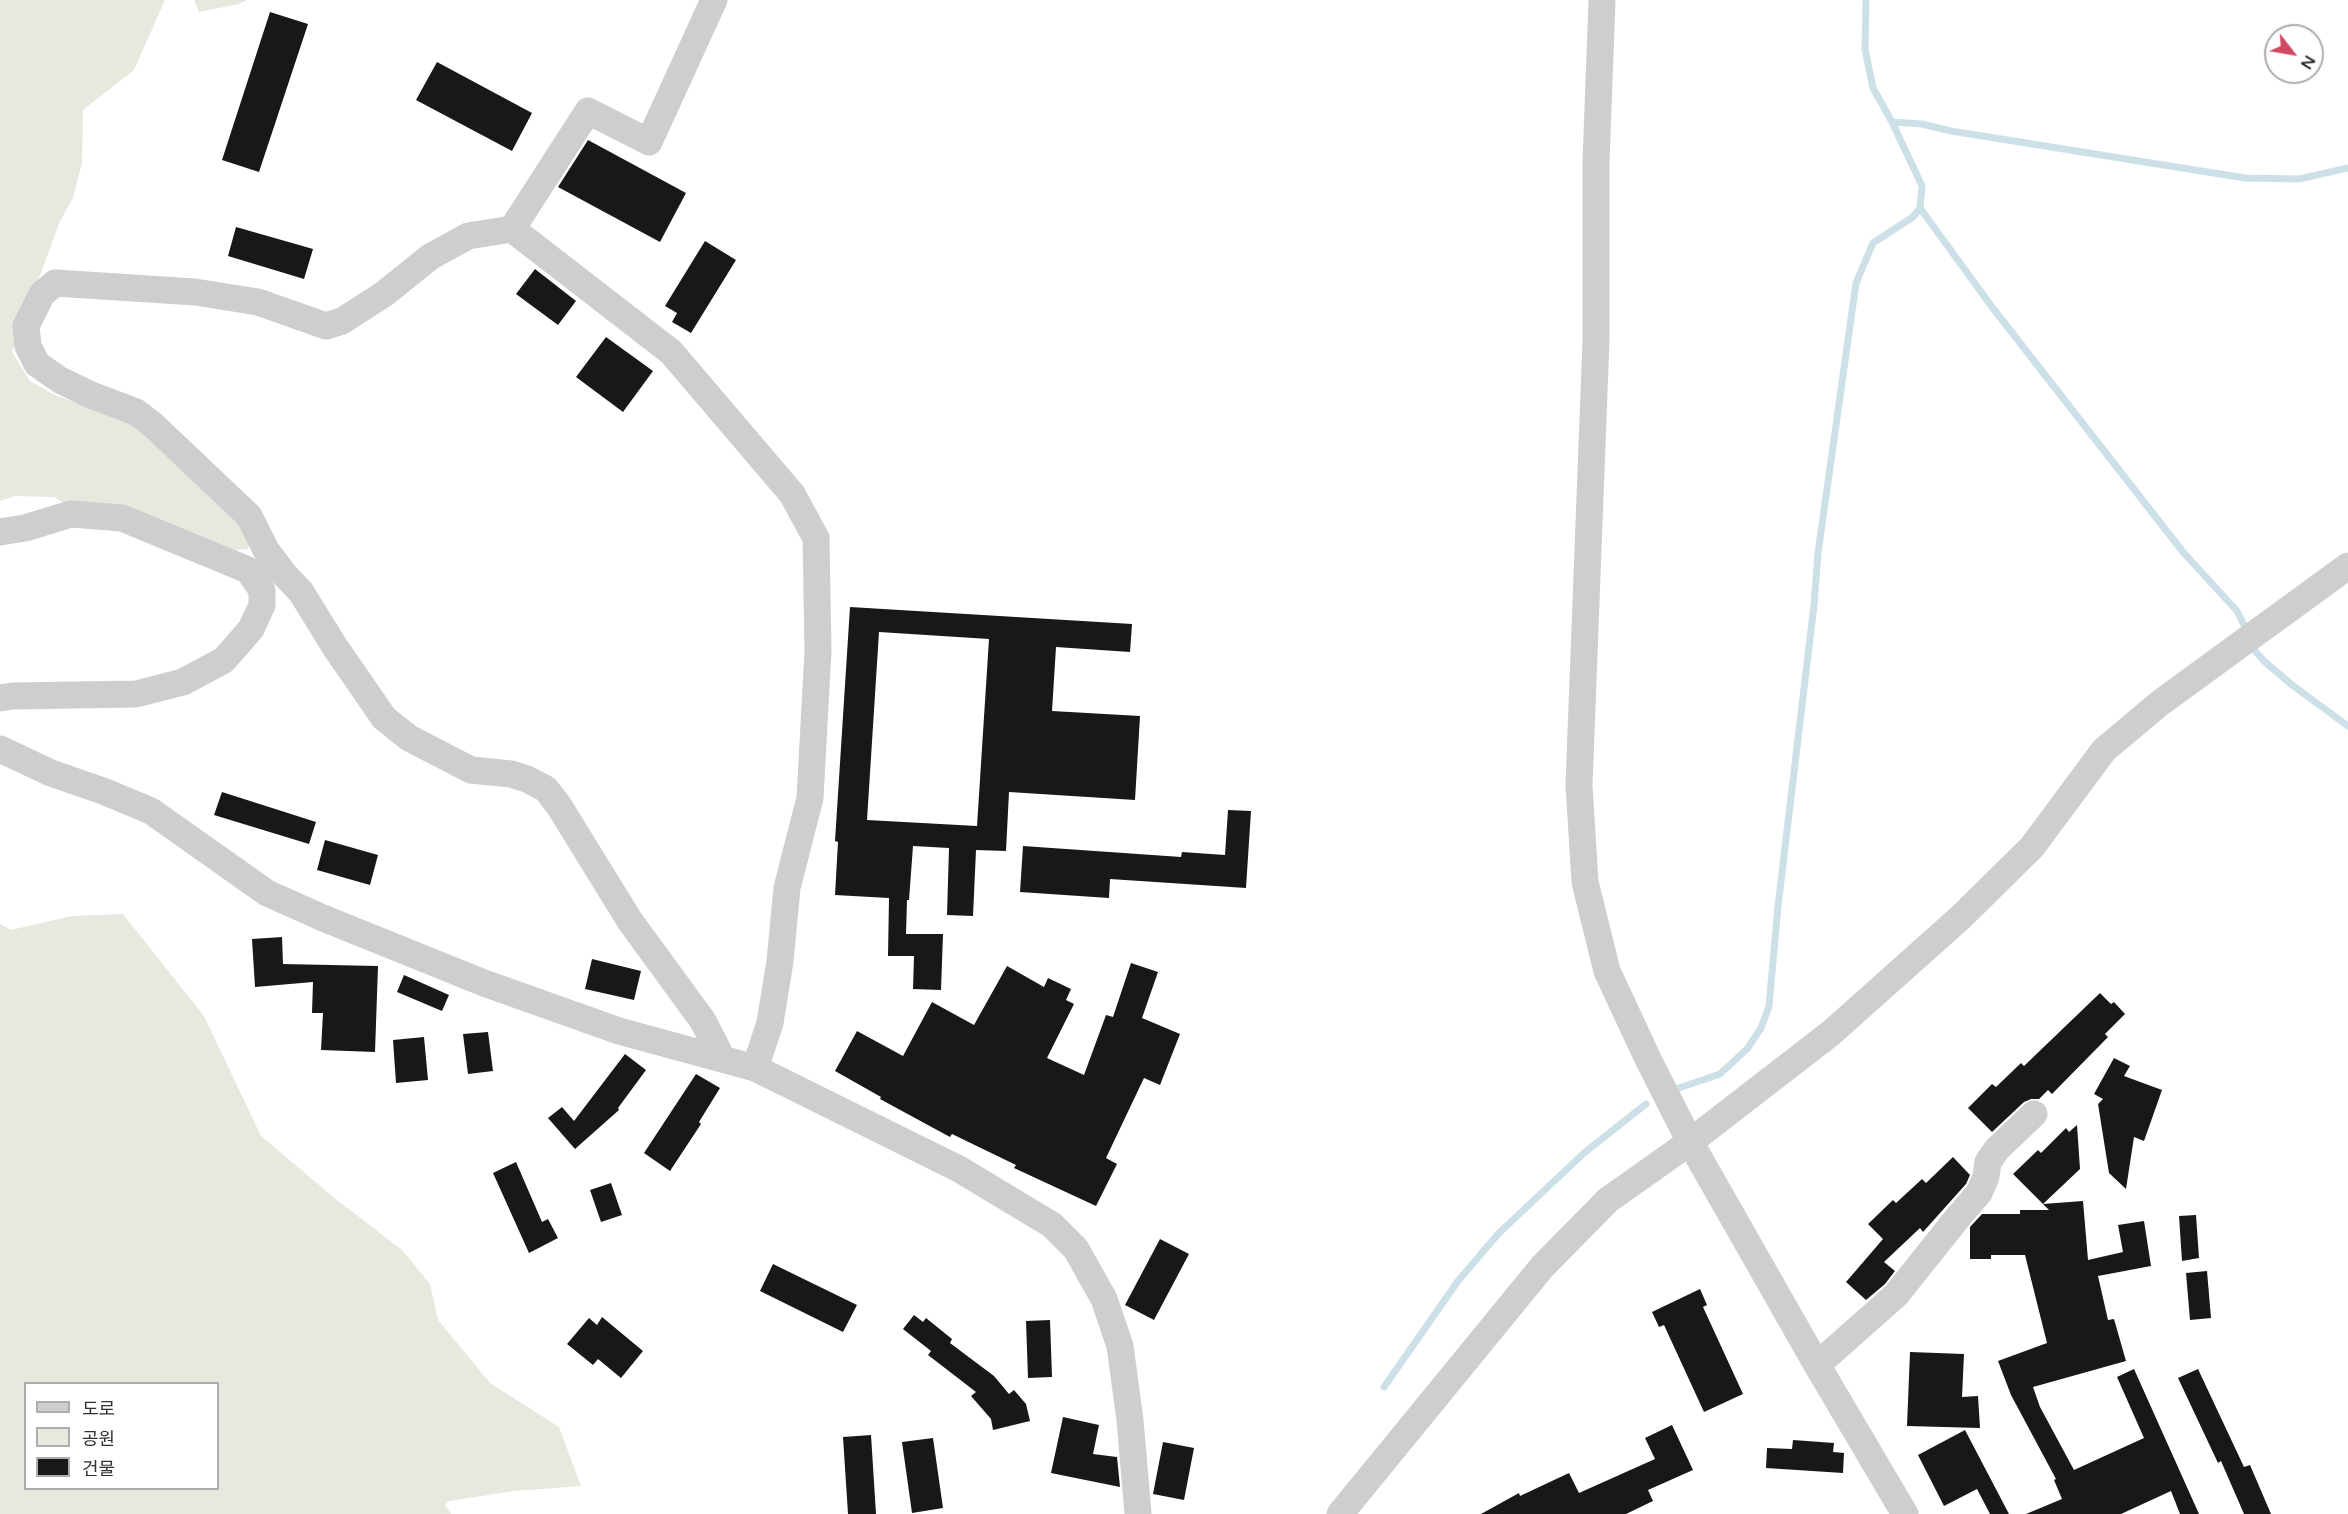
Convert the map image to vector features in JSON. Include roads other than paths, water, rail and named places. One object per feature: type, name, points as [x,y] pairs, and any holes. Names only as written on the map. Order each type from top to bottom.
[{"type":"street","points":[[714,0],[649,142],[588,111],[512,229],[468,237],[430,257],[384,294],[342,321],[326,326],[258,302],[237,298],[152,288],[55,283],[42,294],[26,326],[28,346],[37,364],[60,380],[136,412],[249,516],[266,550],[301,592],[335,647],[384,718],[409,738],[471,770],[511,774],[546,789],[559,806],[630,921],[703,1021],[722,1058]]},
{"type":"street","points":[[1602,0],[1596,162],[1596,340],[1580,785],[1585,882],[1607,971],[1690,1142],[1905,1514]]},
{"type":"street","points":[[512,229],[671,352],[792,494],[816,538],[818,651],[810,798],[787,888],[780,961],[770,1023],[755,1068]]},
{"type":"street","points":[[0,532],[25,528],[71,514],[122,518],[248,570],[262,590],[262,605],[250,629],[224,660],[183,682],[136,694],[0,698]]},
{"type":"street","points":[[1340,1514],[1542,1267],[1608,1200],[1690,1142],[1831,1033],[1961,917],[2032,847],[2104,750],[2160,702],[2348,567]]},
{"type":"street","points":[[0,749],[51,773],[103,790],[151,811],[267,892],[323,918],[484,983],[619,1031],[755,1068],[959,1169],[1052,1225],[1076,1249],[1104,1299],[1120,1346],[1130,1420],[1138,1514]]},
{"type":"street","points":[[1817,1365],[1896,1295],[1979,1193],[1986,1178],[1988,1162],[1997,1149],[2034,1114]]},
{"type":"waterway","points":[[1679,1088],[1720,1074],[1747,1049],[1761,1028],[1769,1006],[1778,906],[1814,605],[1818,553],[1856,283],[1873,243],[1913,217],[1920,208],[1922,186],[1873,88],[1865,49],[1866,0]]},
{"type":"waterway","points":[[1892,122],[1922,124],[1951,131],[2245,178],[2299,179],[2348,168]]},
{"type":"waterway","points":[[1920,208],[1992,307],[2183,552],[2237,611],[2248,633]]},
{"type":"waterway","points":[[2252,643],[2255,651],[2264,661],[2292,685],[2348,726]]},
{"type":"waterway","points":[[1384,1387],[1458,1281],[1498,1234],[1584,1153],[1646,1104]]}]
